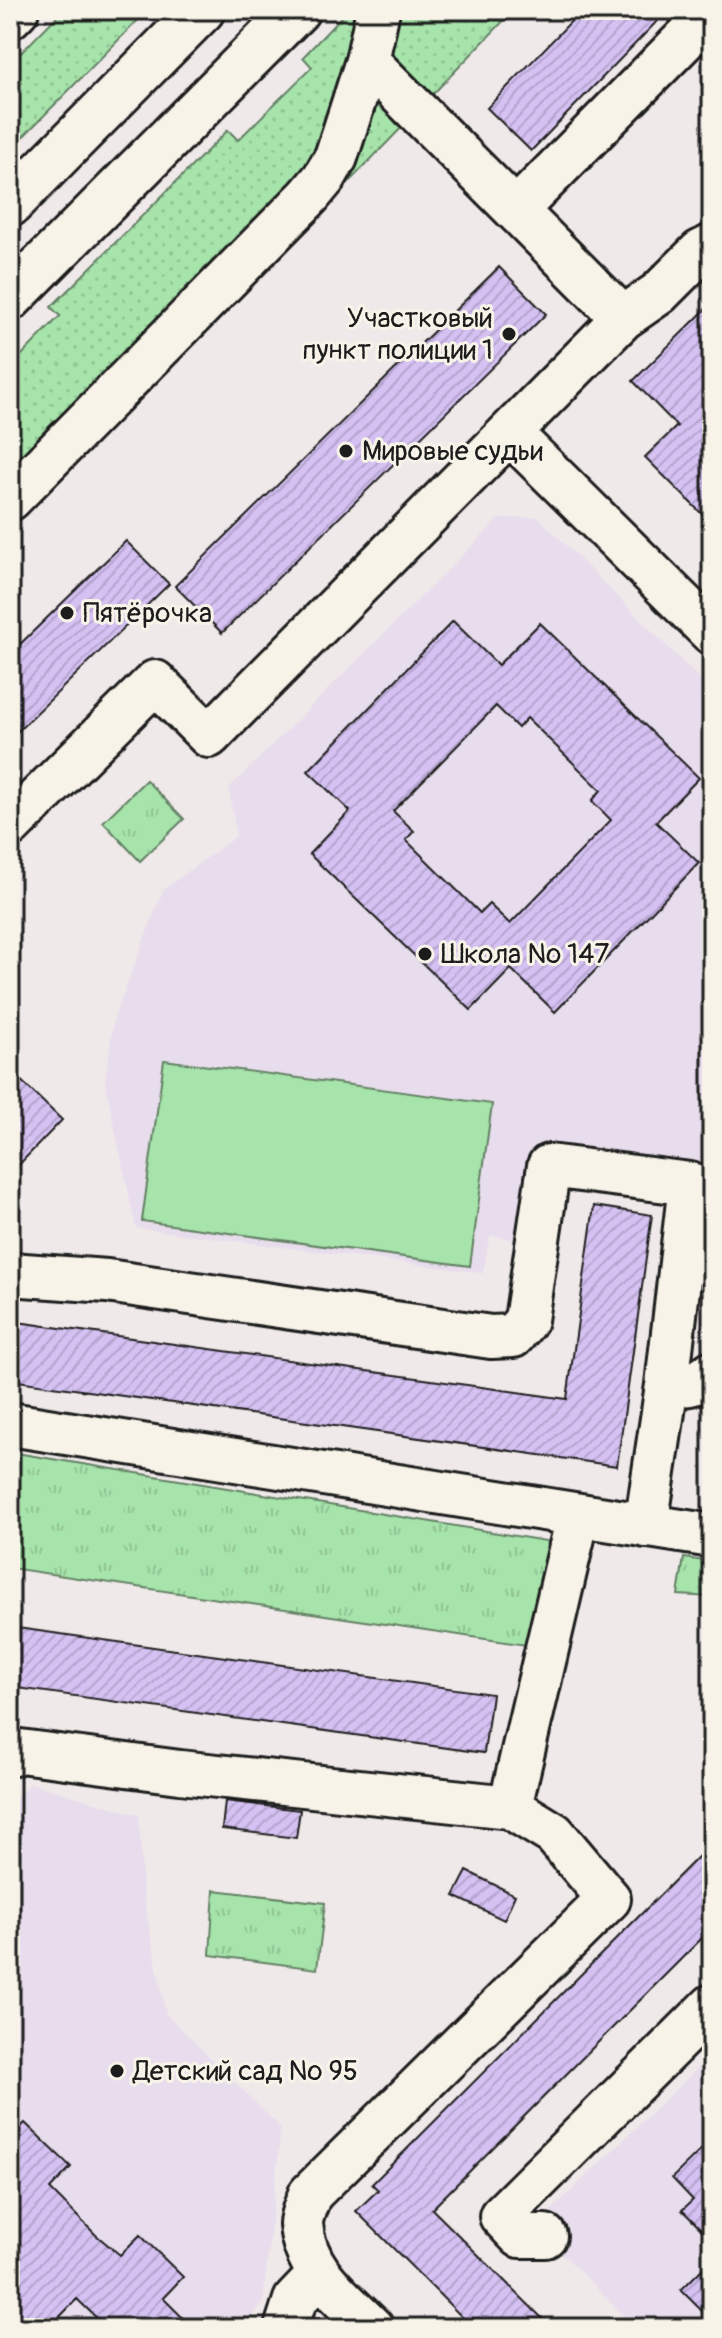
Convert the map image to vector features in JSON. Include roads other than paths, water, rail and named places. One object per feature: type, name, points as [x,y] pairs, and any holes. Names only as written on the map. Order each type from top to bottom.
[{"type":"main road","points":[[10,204],[202,10]]},
{"type":"main road","points":[[10,298],[297,10]]},
{"type":"street","points":[[10,17],[17,10]]},
{"type":"street","points":[[10,499],[324,178],[336,157],[367,61],[378,10]]},
{"type":"street","points":[[516,210],[704,20],[712,28]]},
{"type":"street","points":[[367,61],[623,318]]},
{"type":"street","points":[[10,826],[155,682],[209,736],[623,318],[659,293],[700,252],[712,246]]},
{"type":"street","points":[[510,433],[712,633]]},
{"type":"street","points":[[10,1274],[107,1281],[491,1337],[513,1336],[526,1320],[549,1166],[690,1184],[667,1385],[646,1526]]},
{"type":"street","points":[[667,1385],[687,1386],[701,1381],[712,1372]]},
{"type":"street","points":[[10,1424],[712,1536]]},
{"type":"street","points":[[510,1807],[578,1516]]},
{"type":"street","points":[[10,1755],[20,1751],[162,1770],[510,1807],[554,1834],[609,1899],[310,2194],[301,2222],[308,2253],[319,2275],[372,2328]]},
{"type":"street","points":[[545,2236],[520,2236],[501,2216],[712,2006]]},
{"type":"street","points":[[286,2328],[295,2300],[319,2275]]},
{"type":"place","name":"Участковый пункт полиции 1","points":[[509,334]]},
{"type":"place","name":"Мировые судьи","points":[[346,451]]},
{"type":"place","name":"Пятёрочка","points":[[67,613]]},
{"type":"place","name":"Школа № 147","points":[[425,954]]},
{"type":"place","name":"Детский сад № 95","points":[[117,2071]]}]
